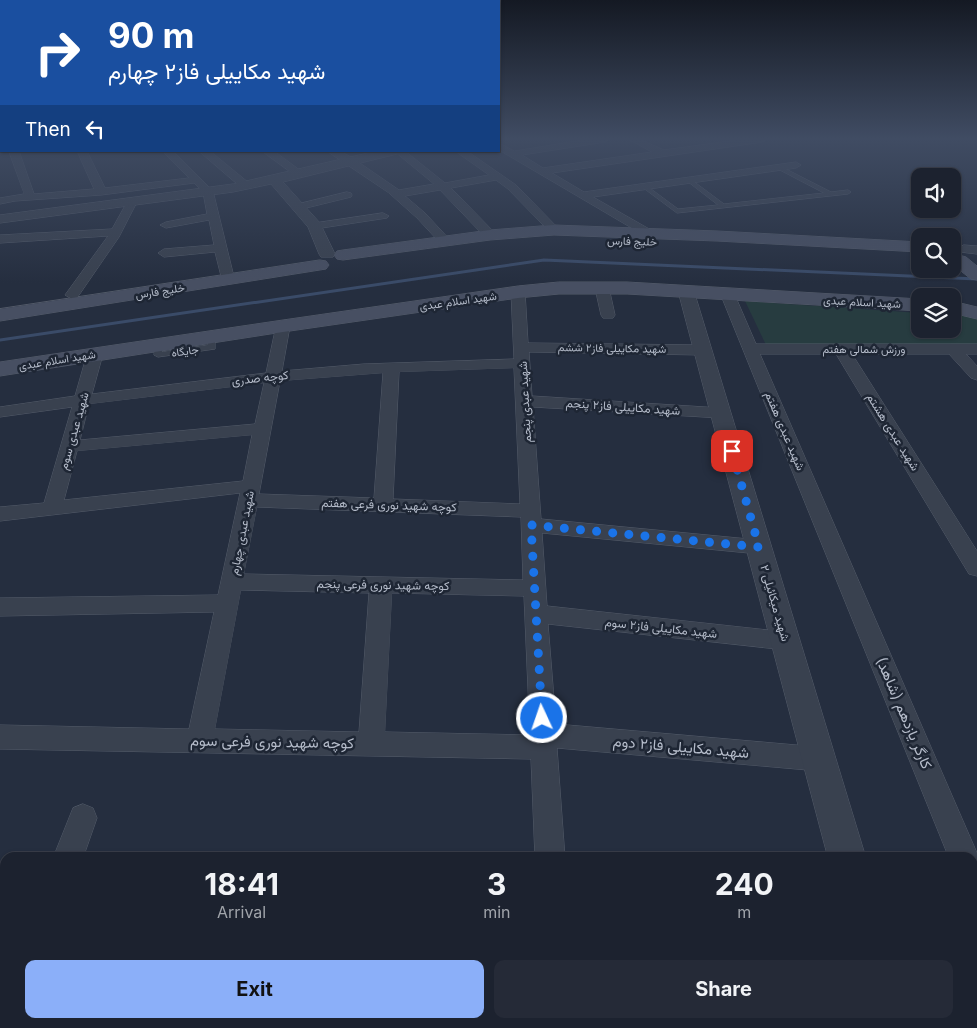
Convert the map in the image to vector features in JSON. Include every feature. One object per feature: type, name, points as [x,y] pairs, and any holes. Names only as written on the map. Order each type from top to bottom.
[{"type":"main road","points":[[330,259],[490,235],[554,230],[647,233],[911,250]]},
{"type":"main road","name":"خلیج فارس","points":[[0,304],[330,259],[499,243],[571,239],[911,250]]},
{"type":"main road","points":[[966,255],[977,275]]},
{"type":"main road","name":"خلیج فارس","points":[[0,315],[330,259]]},
{"type":"main road","name":"شهید اسلام عبدی","points":[[0,368],[518,292],[559,288],[686,291],[911,304]]},
{"type":"street","points":[[27,187],[30,197]]},
{"type":"street","points":[[99,187],[101,192]]},
{"type":"street","points":[[0,201],[141,187]]},
{"type":"street","points":[[204,187],[208,191],[226,273]]},
{"type":"street","points":[[0,219],[233,187]]},
{"type":"street","points":[[280,187],[315,226],[330,259]]},
{"type":"street","points":[[386,187],[428,222],[445,241]]},
{"type":"street","points":[[395,194],[445,187],[471,212],[490,235]]},
{"type":"street","points":[[512,187],[554,230]]},
{"type":"street","points":[[570,187],[647,233]]},
{"type":"street","points":[[584,195],[645,187]]},
{"type":"street","points":[[298,207],[347,195]]},
{"type":"street","points":[[72,295],[116,232],[132,202]]},
{"type":"street","points":[[166,225],[214,216]]},
{"type":"street","points":[[315,226],[383,216]]},
{"type":"street","points":[[0,239],[116,232]]},
{"type":"street","points":[[164,253],[221,248]]},
{"type":"street","points":[[602,288],[608,314]]},
{"type":"street","name":"شهید میکائیلی ۲","points":[[686,291],[845,852]]},
{"type":"street","name":"شهید عبدی پنجم","points":[[518,292],[550,852]]},
{"type":"street","name":"شهید عبدی هفتم","points":[[727,294],[843,569]]},
{"type":"street","name":"شهید عبدی چهارم","points":[[200,741],[283,326]]},
{"type":"street","name":"ورزش شمالی هفتم","points":[[750,349],[977,349]]},
{"type":"street","name":"شهید عبدی هشتم","points":[[841,349],[977,568]]},
{"type":"street","points":[[953,349],[977,375]]},
{"type":"street","name":"شهید مکاییلی فاز۲ ششم","points":[[522,355],[703,350]]},
{"type":"street","name":"شهید عبدی سوم","points":[[52,508],[95,354]]},
{"type":"street","name":"کوچه صدری","points":[[0,412],[272,377],[392,368],[522,355]]},
{"type":"street","points":[[384,505],[392,368]]},
{"type":"street","name":"شهید مکاییلی فاز۲ پنجم","points":[[524,400],[721,413]]},
{"type":"street","points":[[70,446],[262,429]]},
{"type":"street","name":"کوچه شهید نوری فرعی هفتم","points":[[0,514],[52,508],[250,493],[531,518],[759,547]]},
{"type":"street","name":"کارگر یازدهم (شاهد)","points":[[843,569],[961,852]]},
{"type":"street","points":[[371,744],[381,584]]},
{"type":"street","name":"کوچه شهید نوری فرعی پنجم","points":[[0,607],[381,584],[535,588]]},
{"type":"street","name":"شهید مکاییلی فاز۲ سوم","points":[[536,614],[786,641]]},
{"type":"street","name":"کوچه شهید نوری فرعی سوم","points":[[0,737],[371,744],[543,741]]},
{"type":"street","name":"شهید مکاییلی فاز۲ دوم","points":[[543,741],[820,759]]},
{"type":"street","points":[[70,852],[83,818]]},
{"type":"lane","points":[[645,187],[677,211],[848,192]]},
{"type":"lane","points":[[698,187],[724,206]]},
{"type":"lane","points":[[816,187],[830,194]]},
{"type":"green space","points":[[745,301],[911,312],[911,338],[961,338],[961,316],[977,317],[977,347],[766,345]]},
{"type":"waterway","points":[[0,340],[544,260],[977,279]]},
{"type":"route","points":[[542,718],[531,525],[759,547],[732,451]]}]
